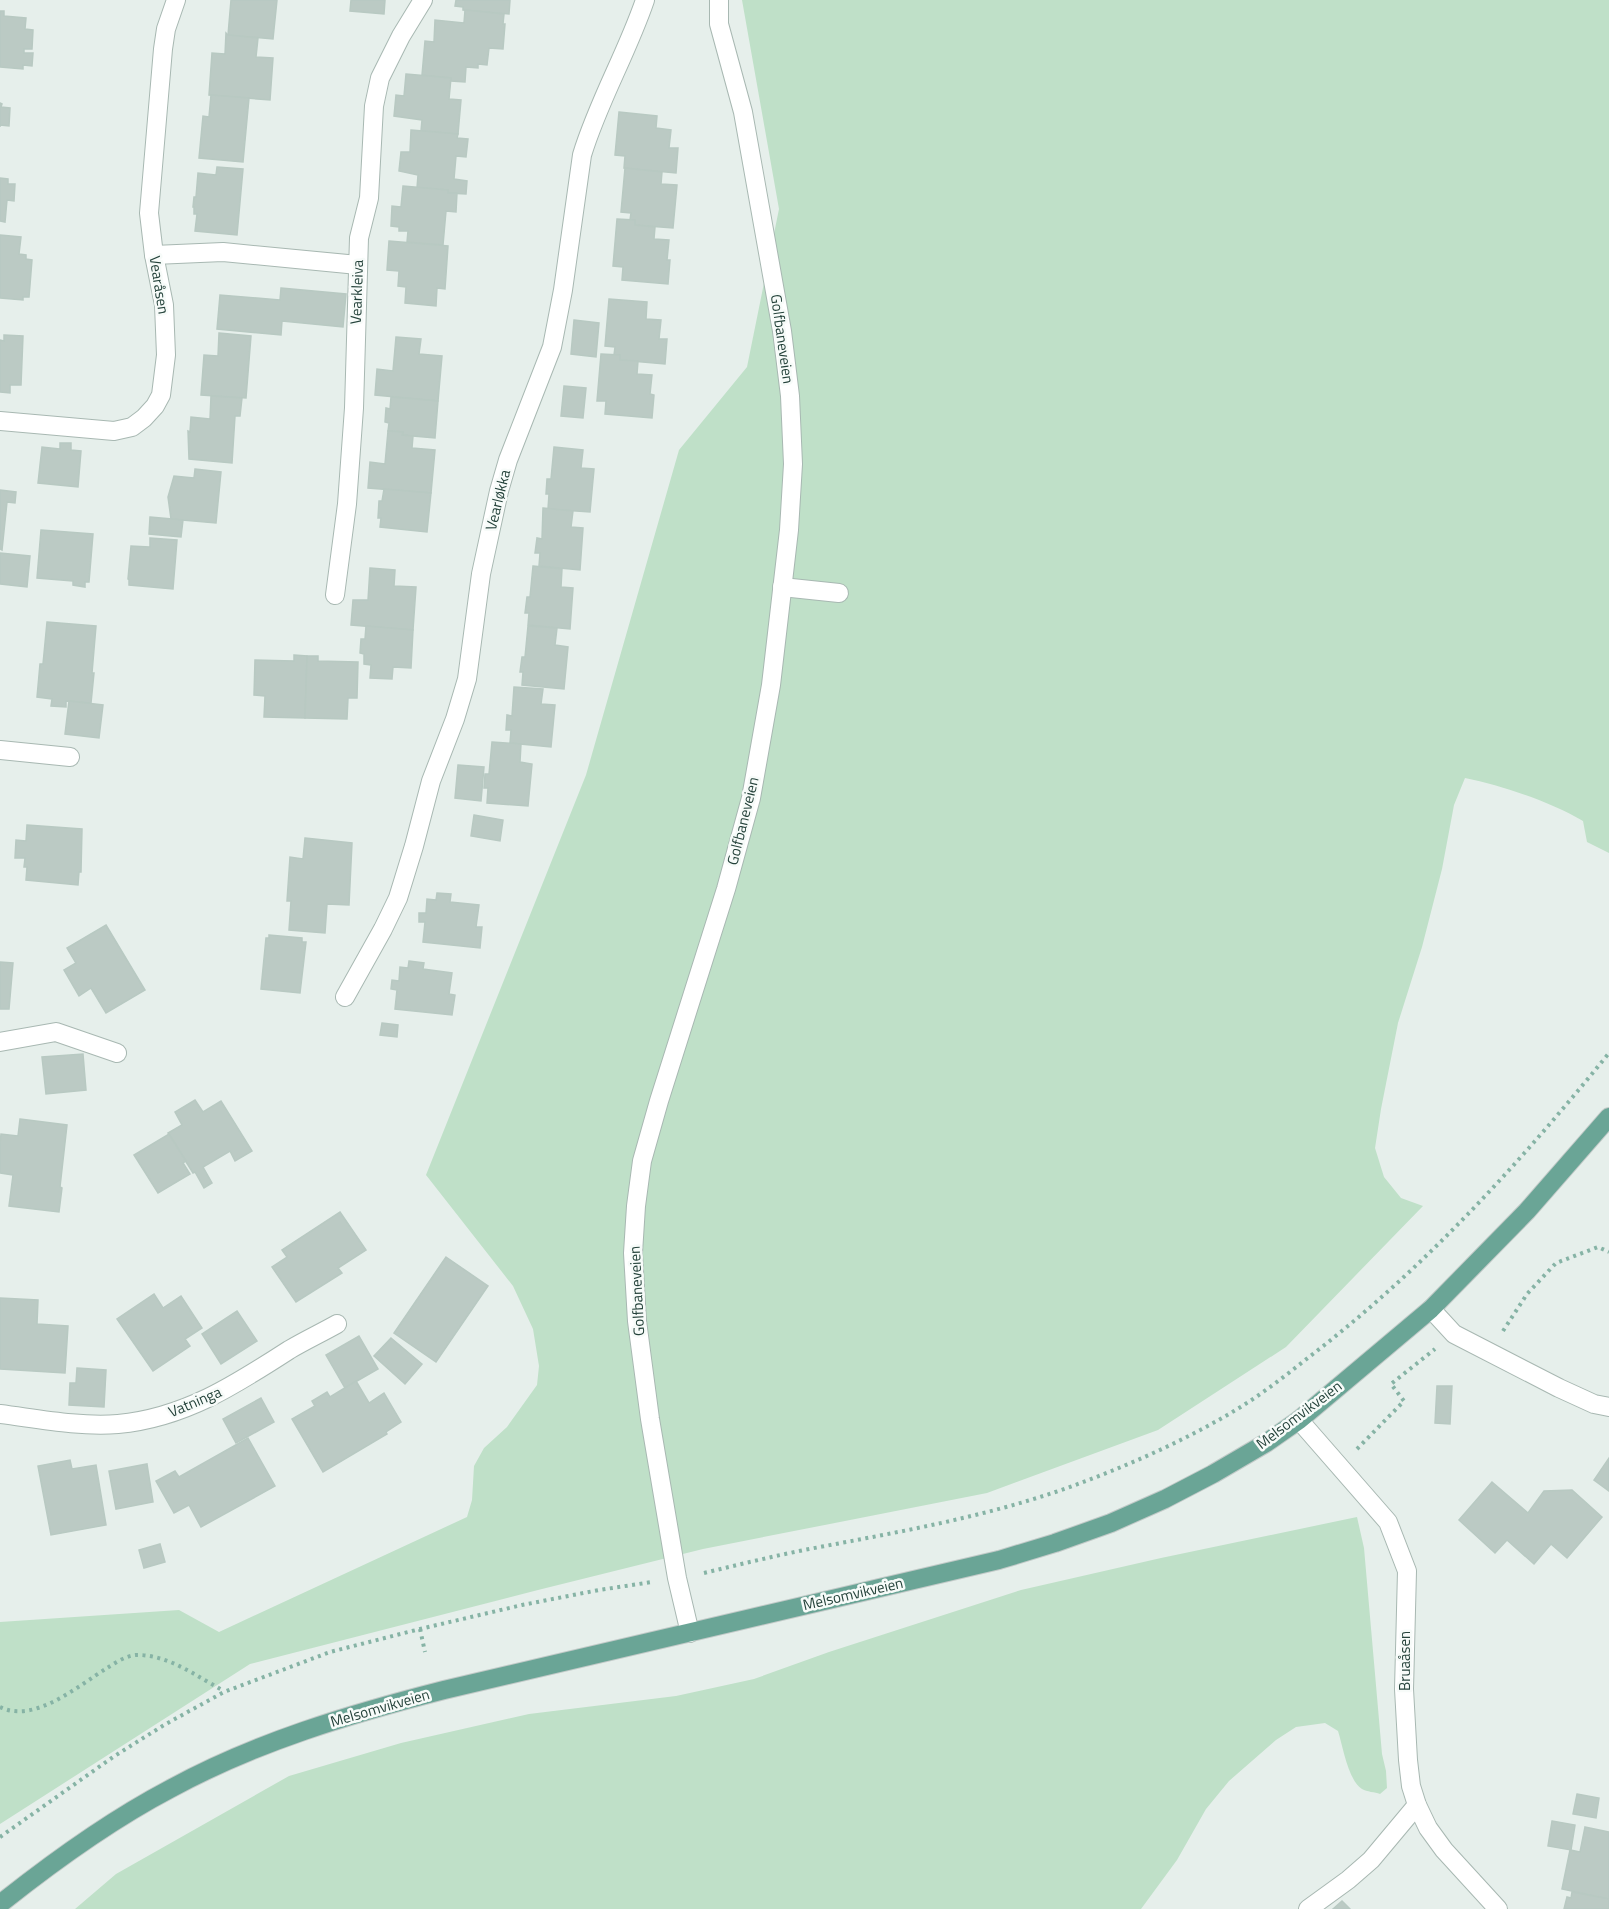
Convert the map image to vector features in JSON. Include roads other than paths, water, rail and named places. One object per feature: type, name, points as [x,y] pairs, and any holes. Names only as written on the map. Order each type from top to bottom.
[{"type":"main road","name":"Melsomvikveien","points":[[0,1904],[76,1845],[127,1813],[171,1788],[289,1735],[357,1712],[444,1690],[999,1560],[1111,1523],[1165,1499],[1214,1474],[1299,1420],[1431,1309],[1527,1211],[1609,1117]]},
{"type":"street","name":"Vearåsen","points":[[0,421],[114,431],[132,427],[144,418],[161,395],[166,355],[164,304],[154,255],[150,213],[163,49],[166,29],[176,0]]},
{"type":"street","name":"Vearkleiva","points":[[335,595],[347,504],[359,238],[369,198],[374,106],[380,78],[401,36],[423,0]]},
{"type":"street","name":"Vearløkka","points":[[345,997],[398,898],[431,781],[455,719],[466,679],[481,574],[499,491],[508,460],[552,346],[563,290],[582,155],[636,27],[645,0]]},
{"type":"street","name":"Golfbaneveien","points":[[690,1633],[673,1556],[650,1419],[637,1321],[633,1253],[636,1206],[642,1161],[726,889],[751,798],[771,685],[789,530],[793,464],[790,396],[771,261],[743,112],[719,24],[719,0]]},
{"type":"street","points":[[154,255],[223,252],[358,265]]},
{"type":"street","points":[[782,587],[839,593]]},
{"type":"street","points":[[0,750],[70,757]]},
{"type":"street","points":[[0,1042],[56,1032],[117,1053]]},
{"type":"street","points":[[1431,1309],[1454,1334],[1594,1404],[1609,1407]]},
{"type":"street","name":"Vatninga","points":[[0,1414],[73,1424],[119,1424],[169,1415],[189,1408],[240,1382],[291,1349],[337,1324]]},
{"type":"street","name":"Bruaåsen","points":[[1299,1420],[1388,1522],[1407,1570],[1404,1636],[1405,1720],[1411,1786],[1428,1828],[1444,1850],[1498,1909]]},
{"type":"street","points":[[1308,1909],[1371,1860],[1417,1805]]}]
